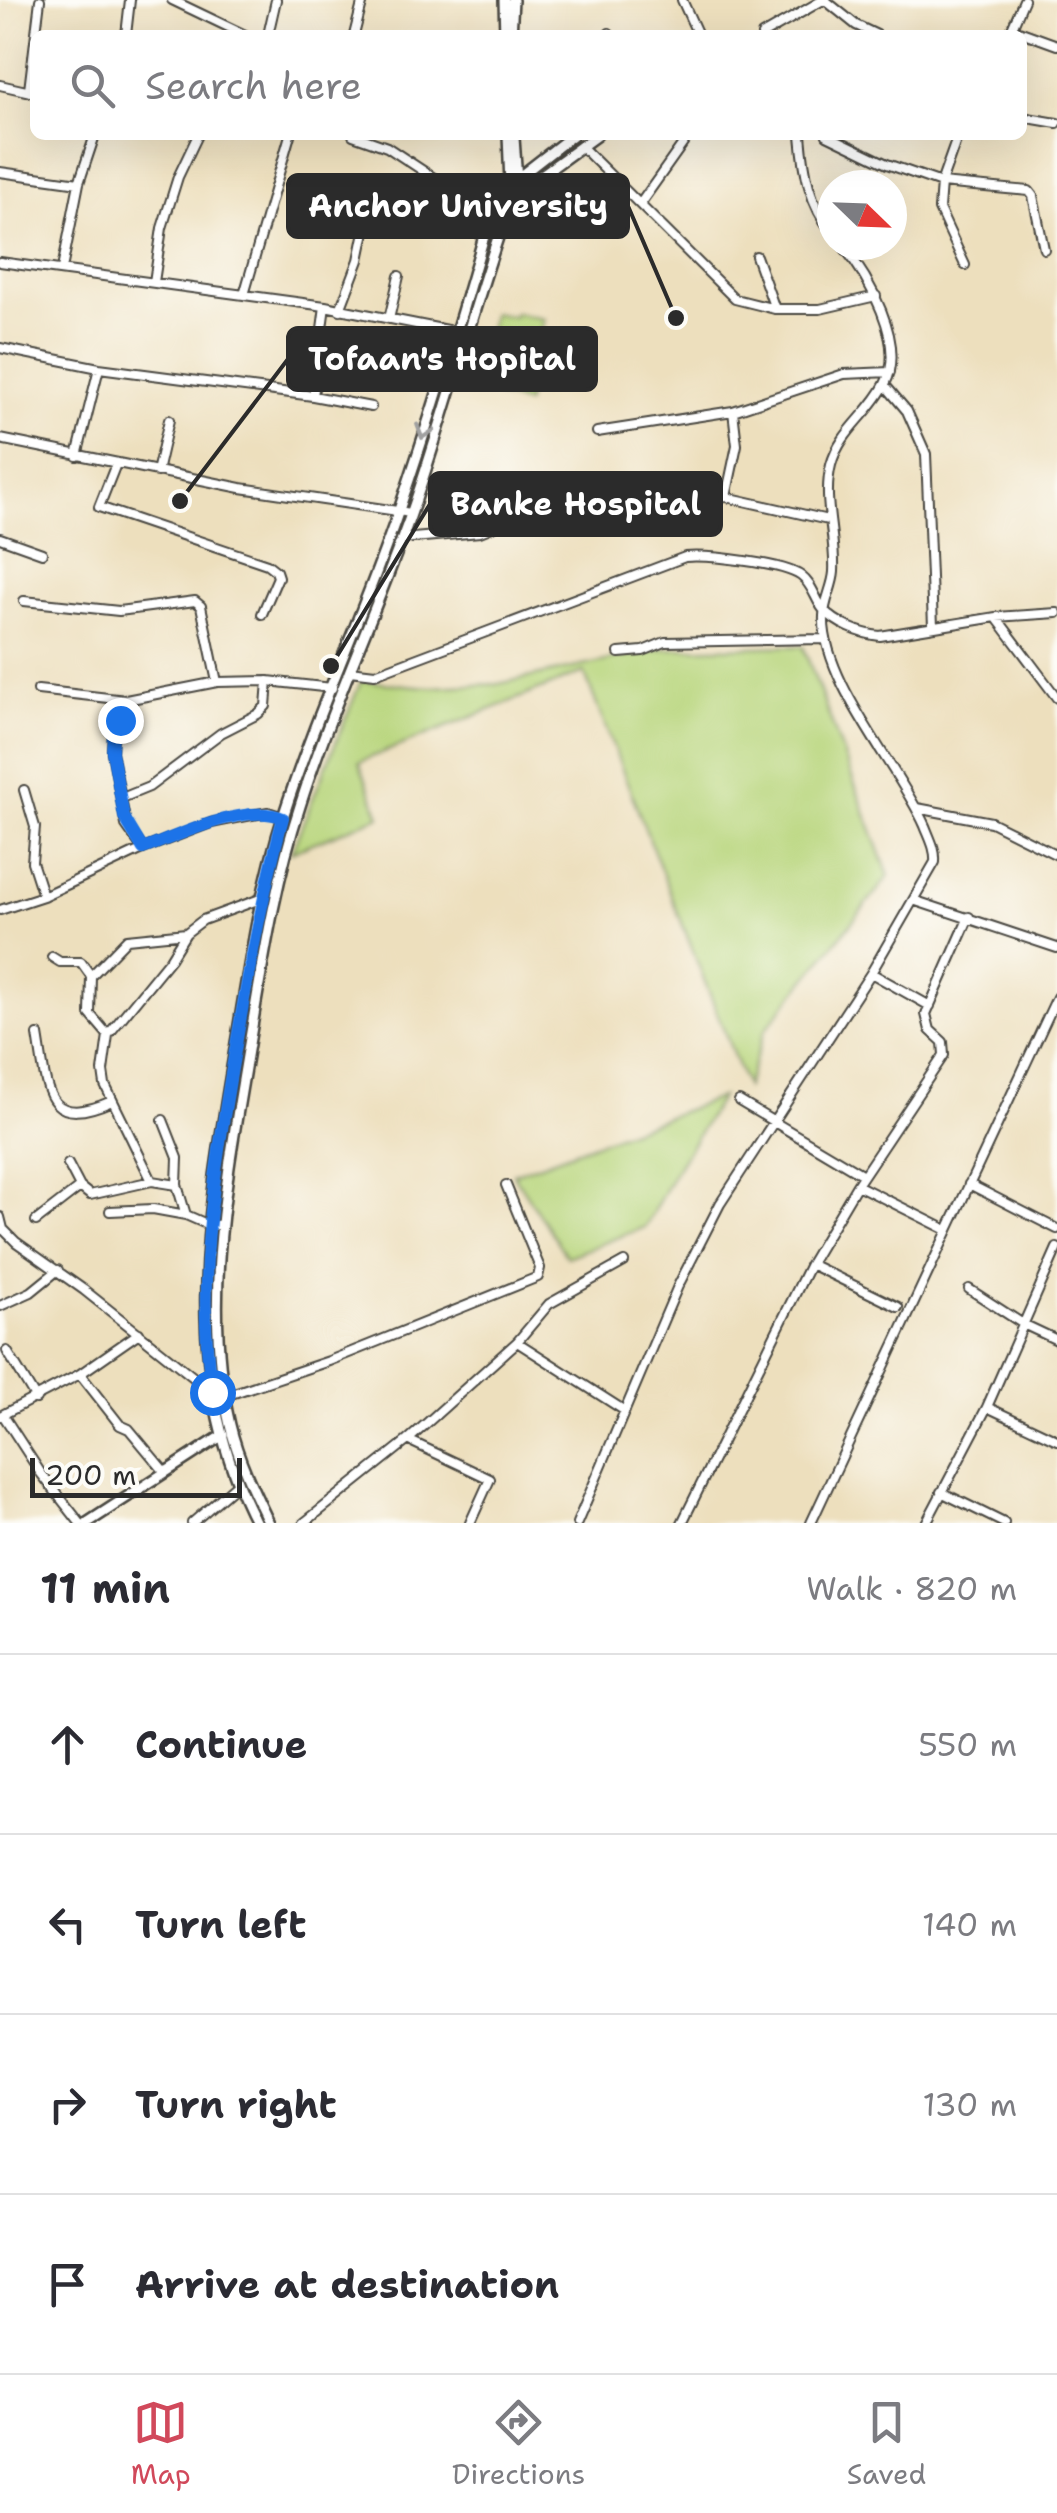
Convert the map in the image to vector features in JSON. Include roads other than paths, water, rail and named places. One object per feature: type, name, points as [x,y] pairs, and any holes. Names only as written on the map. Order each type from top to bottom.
[{"type":"street","points":[[37,30],[40,0]]},
{"type":"street","points":[[127,30],[130,0]]},
{"type":"street","points":[[172,0],[235,30]]},
{"type":"street","points":[[269,30],[276,0]]},
{"type":"street","points":[[355,30],[362,0]]},
{"type":"street","points":[[504,0],[507,30]]},
{"type":"street","points":[[509,30],[513,0]]},
{"type":"street","points":[[682,0],[696,30]]},
{"type":"street","points":[[771,30],[824,0],[866,30]]},
{"type":"street","points":[[1012,30],[1024,0]]},
{"type":"street","points":[[218,30],[219,22]]},
{"type":"street","points":[[1027,36],[1057,44]]},
{"type":"street","points":[[0,85],[30,91]]},
{"type":"street","points":[[1027,118],[1057,123]]},
{"type":"street","points":[[62,269],[79,183],[93,140]]},
{"type":"street","points":[[154,282],[162,228],[178,177],[196,140]]},
{"type":"street","points":[[244,294],[289,140]]},
{"type":"street","points":[[368,140],[388,147],[490,214]]},
{"type":"street","points":[[388,147],[390,140]]},
{"type":"street","points":[[511,140],[514,182]]},
{"type":"street","points":[[256,1523],[236,1485],[220,1437],[205,1322],[223,1124],[263,898],[283,818],[399,510],[490,214],[514,182],[567,140]]},
{"type":"street","points":[[270,1523],[249,1483],[230,1428],[220,1339],[216,1225],[280,879],[298,810],[411,513],[506,214],[517,193],[590,140]]},
{"type":"street","points":[[640,204],[685,140]]},
{"type":"street","points":[[801,140],[803,162],[817,213]]},
{"type":"street","points":[[845,140],[887,164],[941,182],[1029,191],[1044,250]]},
{"type":"street","points":[[956,140],[941,182],[939,209],[965,265]]},
{"type":"street","points":[[581,146],[740,302],[820,309],[876,296]]},
{"type":"street","points":[[0,172],[79,183]]},
{"type":"street","points":[[340,310],[359,260],[368,216]]},
{"type":"street","points":[[756,256],[775,308]]},
{"type":"street","points":[[577,1523],[702,1237],[870,972],[936,858],[917,808],[872,739],[824,639],[824,610],[834,575],[828,520],[830,469],[837,446],[885,385],[893,357],[876,296],[855,260]]},
{"type":"street","points":[[0,262],[325,306],[456,332]]},
{"type":"street","points":[[389,319],[399,276]]},
{"type":"street","points":[[314,396],[325,306]]},
{"type":"street","points":[[0,348],[99,368],[314,396],[371,408]]},
{"type":"street","points":[[78,456],[99,368]]},
{"type":"street","points":[[597,432],[733,410],[844,374],[890,372]]},
{"type":"street","points":[[885,385],[908,411],[926,454],[933,626]]},
{"type":"street","points":[[726,498],[736,445],[733,410]]},
{"type":"street","points":[[157,472],[169,420]]},
{"type":"street","points":[[0,440],[240,488],[411,513]]},
{"type":"street","points":[[116,464],[99,506],[268,564],[278,575],[262,614]]},
{"type":"street","points":[[402,539],[480,532],[524,514],[595,495],[726,498],[828,520]]},
{"type":"street","points":[[0,538],[42,553]]},
{"type":"street","points":[[350,671],[375,674],[685,557],[721,558],[792,572],[811,587],[824,610],[867,634],[880,636],[996,616],[1057,613]]},
{"type":"street","points":[[24,601],[119,611],[194,601],[200,606],[217,682]]},
{"type":"street","points":[[996,616],[1057,698]]},
{"type":"street","points":[[619,653],[643,651],[665,642],[824,639]]},
{"type":"street","points":[[38,690],[126,700],[217,682],[268,681],[332,688]]},
{"type":"street","points":[[122,798],[149,787],[221,733],[258,714],[266,706],[268,681]]},
{"type":"street","points":[[126,700],[113,734],[112,752],[126,825],[143,849]]},
{"type":"street","points":[[24,790],[35,827],[32,862],[43,896]]},
{"type":"street","points":[[917,808],[990,822],[1057,855]]},
{"type":"street","points":[[0,910],[43,896],[143,849],[211,823],[268,812],[283,818]]},
{"type":"street","points":[[152,1181],[112,1102],[104,1071],[108,1035],[170,959],[186,933],[203,920],[263,898]]},
{"type":"street","points":[[913,900],[1057,948]]},
{"type":"street","points":[[682,1523],[810,1264],[857,1185],[944,1055],[943,1042],[926,1025],[930,1006],[969,917]]},
{"type":"street","points":[[91,976],[127,938],[186,933]]},
{"type":"street","points":[[52,957],[60,962],[81,962],[91,976],[90,1014],[108,1035]]},
{"type":"street","points":[[870,972],[930,1006]]},
{"type":"street","points":[[811,1523],[1057,997]]},
{"type":"street","points":[[38,1035],[48,1094],[57,1106],[70,1113],[90,1111],[112,1102]]},
{"type":"street","points":[[739,1100],[864,1175]]},
{"type":"street","points":[[163,1120],[178,1158],[177,1185],[186,1215]]},
{"type":"street","points":[[68,1164],[80,1187],[96,1195],[152,1181],[177,1185]]},
{"type":"street","points":[[226,1396],[329,1361],[538,1278],[540,1268],[506,1184]]},
{"type":"street","points":[[968,1184],[1057,1229]]},
{"type":"street","points":[[857,1185],[947,1230]]},
{"type":"street","points":[[36,1221],[80,1187]]},
{"type":"street","points":[[110,1211],[153,1209],[216,1225]]},
{"type":"street","points":[[0,1217],[8,1235],[212,1392]]},
{"type":"street","points":[[926,1523],[987,1407],[1057,1248]]},
{"type":"street","points":[[308,1522],[408,1440],[517,1342],[549,1304],[624,1262]]},
{"type":"street","points":[[810,1264],[898,1307]]},
{"type":"street","points":[[0,1306],[31,1292],[58,1270]]},
{"type":"street","points":[[969,1289],[1023,1324],[1057,1340]]},
{"type":"street","points":[[139,1334],[80,1374],[2,1415],[40,1472],[84,1523],[230,1428]]},
{"type":"street","points":[[517,1342],[624,1411]]},
{"type":"street","points":[[8,1351],[36,1400]]},
{"type":"street","points":[[80,1374],[120,1425],[129,1429],[164,1471]]},
{"type":"street","points":[[987,1407],[1057,1440]]},
{"type":"street","points":[[408,1440],[490,1479],[470,1523]]},
{"type":"street","points":[[192,1523],[236,1485]]},
{"type":"street","points":[[942,1492],[1003,1523]]},
{"type":"place","name":"Anchor University","points":[[676,318]]},
{"type":"place","name":"Tofaan's Hopital","points":[[180,501]]},
{"type":"place","name":"Banke Hospital","points":[[331,666]]}]
